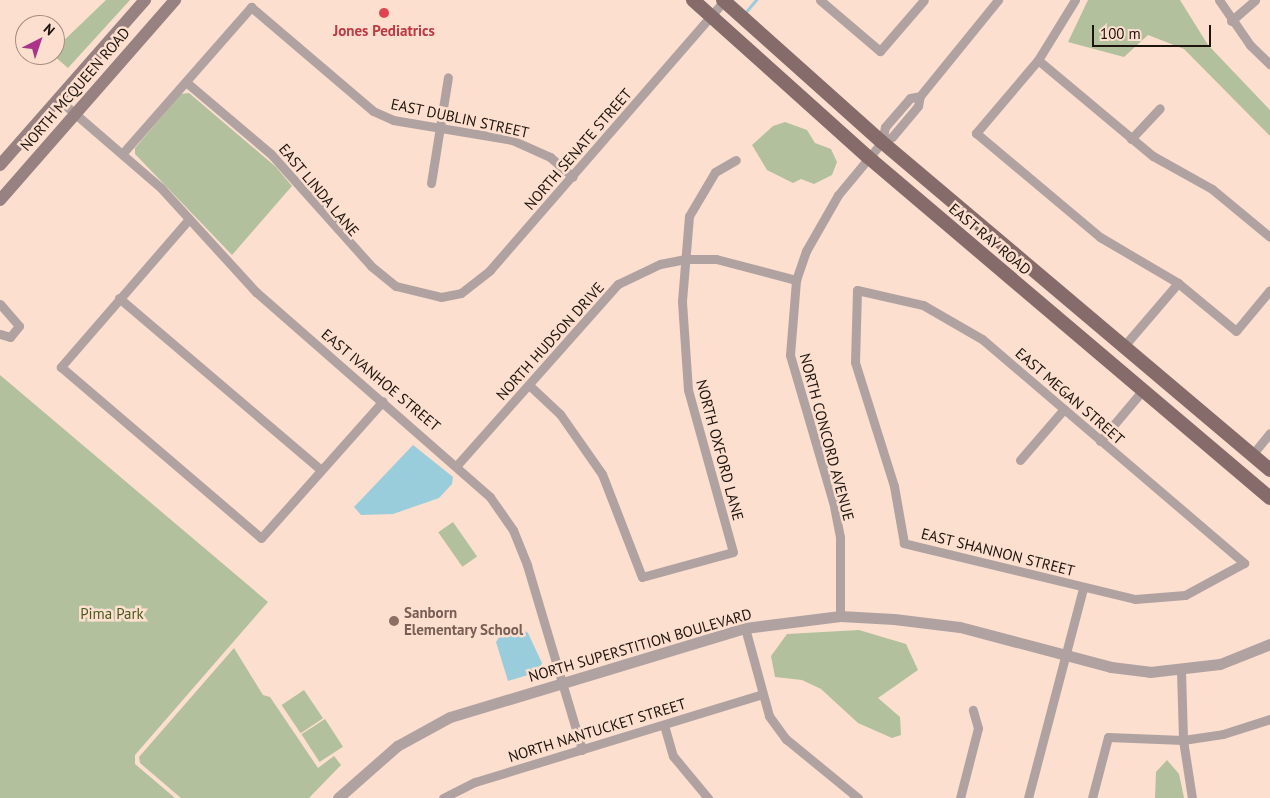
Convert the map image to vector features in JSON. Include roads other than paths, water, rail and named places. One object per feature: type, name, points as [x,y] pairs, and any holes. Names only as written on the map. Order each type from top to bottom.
[{"type":"main road","name":"NORTH MCQUEEN ROAD","points":[[0,165],[145,0]]},
{"type":"main road","name":"NORTH MCQUEEN ROAD","points":[[0,200],[175,0]]},
{"type":"main road","name":"EAST RAY ROAD","points":[[693,0],[868,157],[1270,498]]},
{"type":"main road","name":"EAST RAY ROAD","points":[[724,0],[882,142],[1270,470]]},
{"type":"street","name":"NORTH SENATE STREET","points":[[441,297],[476,284],[573,177],[724,0]]},
{"type":"street","points":[[820,0],[880,51],[924,0]]},
{"type":"street","name":"NORTH CONCORD AVENUE","points":[[840,616],[840,537],[833,502],[790,355],[796,280],[816,230],[868,157],[882,142],[883,130],[910,98],[920,96],[998,0]]},
{"type":"street","points":[[1219,0],[1231,21],[1270,64]]},
{"type":"street","points":[[1231,21],[1254,0]]},
{"type":"street","points":[[1074,1],[1038,60],[976,133],[1100,237],[1178,283],[1236,331],[1270,290]]},
{"type":"street","name":"EAST DUBLIN STREET","points":[[186,82],[251,7],[373,111],[440,129],[530,146],[573,177]]},
{"type":"street","points":[[1038,60],[1132,139],[1212,190],[1270,237]]},
{"type":"street","points":[[431,183],[448,77]]},
{"type":"street","points":[[122,154],[186,82]]},
{"type":"street","name":"EAST LINDA LANE","points":[[186,82],[271,154],[370,266],[396,286],[441,297]]},
{"type":"street","name":"EAST IVANHOE STREET","points":[[58,99],[122,154],[189,219],[256,292],[458,464],[490,497],[513,530],[582,750]]},
{"type":"street","points":[[1132,139],[1160,108]]},
{"type":"street","name":"NORTH OXFORD LANE","points":[[529,385],[560,414],[602,474],[642,577],[733,552],[688,390],[682,330],[689,216],[699,195],[715,172],[736,160]]},
{"type":"street","points":[[189,219],[61,367],[261,538],[383,401]]},
{"type":"street","name":"NORTH HUDSON DRIVE","points":[[458,464],[618,284],[660,264],[686,259],[716,259],[796,280]]},
{"type":"street","points":[[1124,346],[1178,283]]},
{"type":"street","name":"EAST MEGAN STREET","points":[[857,290],[923,305],[952,318],[1064,409],[1244,563]]},
{"type":"street","name":"EAST SHANNON STREET","points":[[857,290],[855,362],[894,486],[904,543],[1135,599],[1166,600],[1209,585],[1244,563]]},
{"type":"street","points":[[119,298],[321,470]]},
{"type":"street","points":[[0,304],[19,326],[10,337],[0,334]]},
{"type":"street","points":[[1100,441],[1143,390]]},
{"type":"street","points":[[1020,460],[1064,409]]},
{"type":"street","points":[[1252,455],[1270,433]]},
{"type":"street","points":[[1028,798],[1063,655],[1084,588]]},
{"type":"street","name":"NORTH SUPERSTITION BOULEVARD","points":[[338,798],[422,730],[562,683],[745,628],[840,616],[960,627],[1063,655],[1130,670],[1181,671],[1220,664],[1270,644]]},
{"type":"street","points":[[745,628],[769,716],[786,739],[858,798]]},
{"type":"street","points":[[1181,671],[1183,740],[1192,798]]},
{"type":"street","name":"NORTH NANTUCKET STREET","points":[[443,798],[474,782],[762,694]]},
{"type":"street","points":[[960,798],[978,728],[973,710]]},
{"type":"street","points":[[1092,798],[1108,737],[1183,740],[1224,734],[1270,719]]},
{"type":"street","points":[[664,725],[673,756],[703,796]]},
{"type":"water","points":[[413,445],[453,477],[452,484],[439,498],[393,514],[361,515],[354,507]]},
{"type":"water","points":[[518,626],[528,633],[542,663],[538,672],[508,681],[496,642],[503,631]]},
{"type":"waterway","points":[[745,13],[756,0]]},
{"type":"place","name":"Jones Pediatrics","points":[[384,13]]},
{"type":"place","name":"Sanborn Elementary School","points":[[394,621]]},
{"type":"park label","name":"Pima Park","points":[[112,614]]}]
